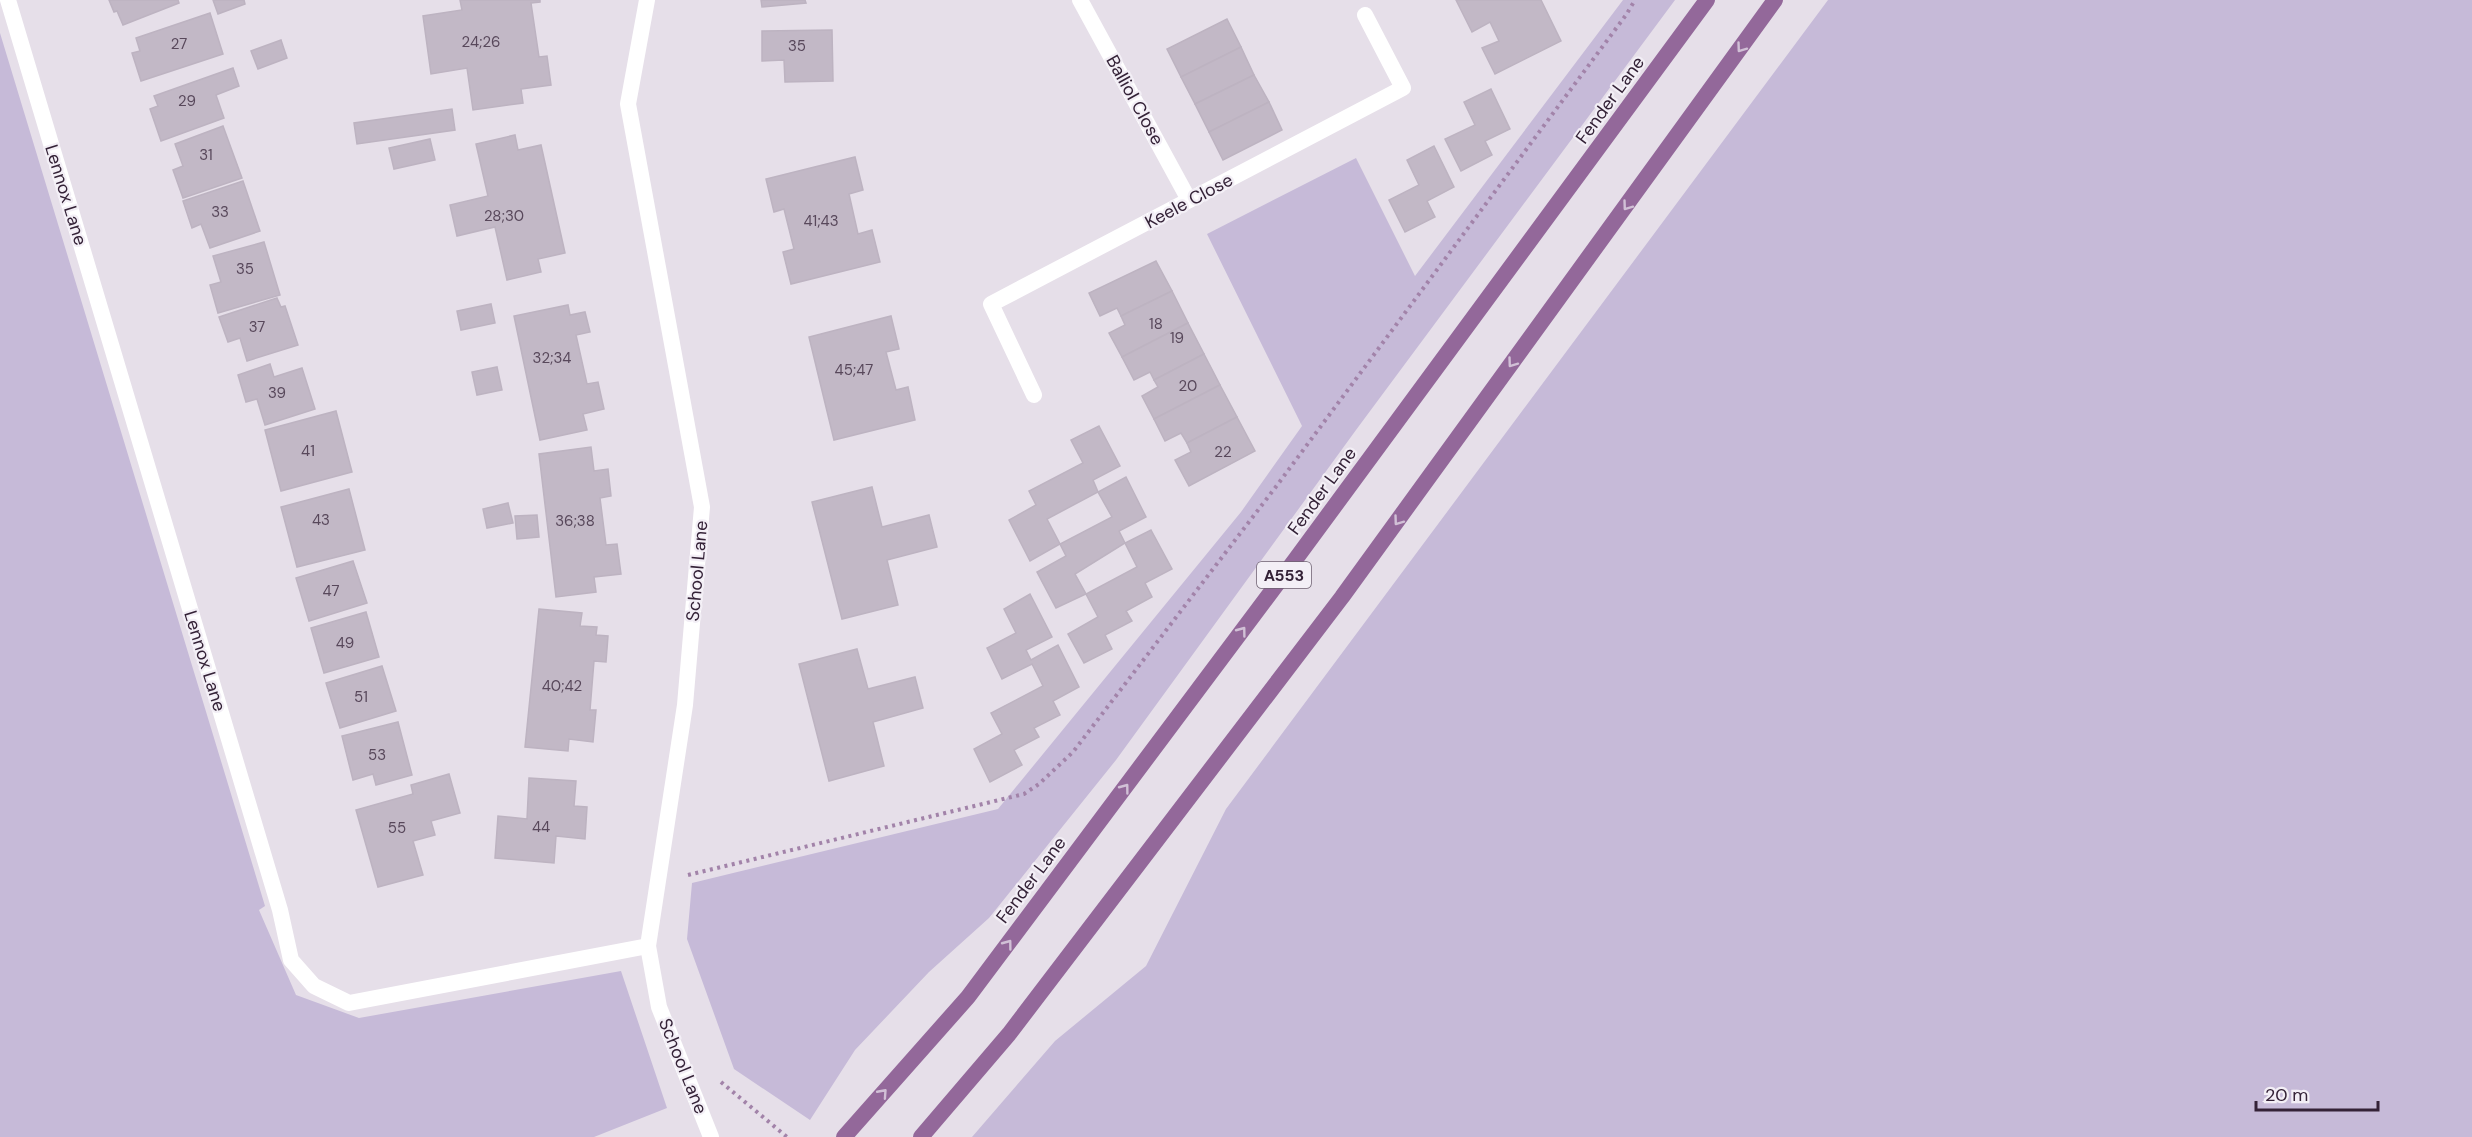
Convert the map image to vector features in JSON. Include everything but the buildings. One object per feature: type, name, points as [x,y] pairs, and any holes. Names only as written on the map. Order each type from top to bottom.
[{"type":"main road","name":"Fender Lane","points":[[844,1137],[968,997],[1295,560],[1707,0]]},
{"type":"main road","points":[[921,1137],[1009,1034],[1342,597],[1775,0]]},
{"type":"street","name":"Lennox Lane","points":[[8,0],[280,910],[291,960],[314,986],[349,1003],[648,946]]},
{"type":"street","name":"School Lane","points":[[647,0],[628,104],[702,507],[684,705],[648,946],[659,1007],[711,1137]]},
{"type":"street","name":"Balliol Close","points":[[1080,0],[1189,200]]},
{"type":"street","name":"Keele Close","points":[[1034,395],[991,304],[1403,88],[1365,15]]},
{"type":"path","points":[[658,882],[1024,794],[1039,784],[1073,752],[1264,502],[1635,0]]},
{"type":"path","points":[[684,1070],[725,1084],[788,1137]]},
{"type":"shaded area","points":[[1623,0],[1675,0],[1356,430],[1116,760],[989,918],[929,972],[855,1050],[810,1120],[734,1069],[687,939],[692,883],[998,809],[1241,512],[1302,426],[1207,234],[1356,158],[1415,276]]},
{"type":"shaded area","points":[[1828,0],[2472,0],[2472,1137],[972,1137],[1055,1041],[1146,966],[1226,809]]},
{"type":"shaded area","points":[[0,33],[265,906],[259,910],[296,995],[359,1018],[621,971],[667,1108],[594,1137],[0,1137]]}]
